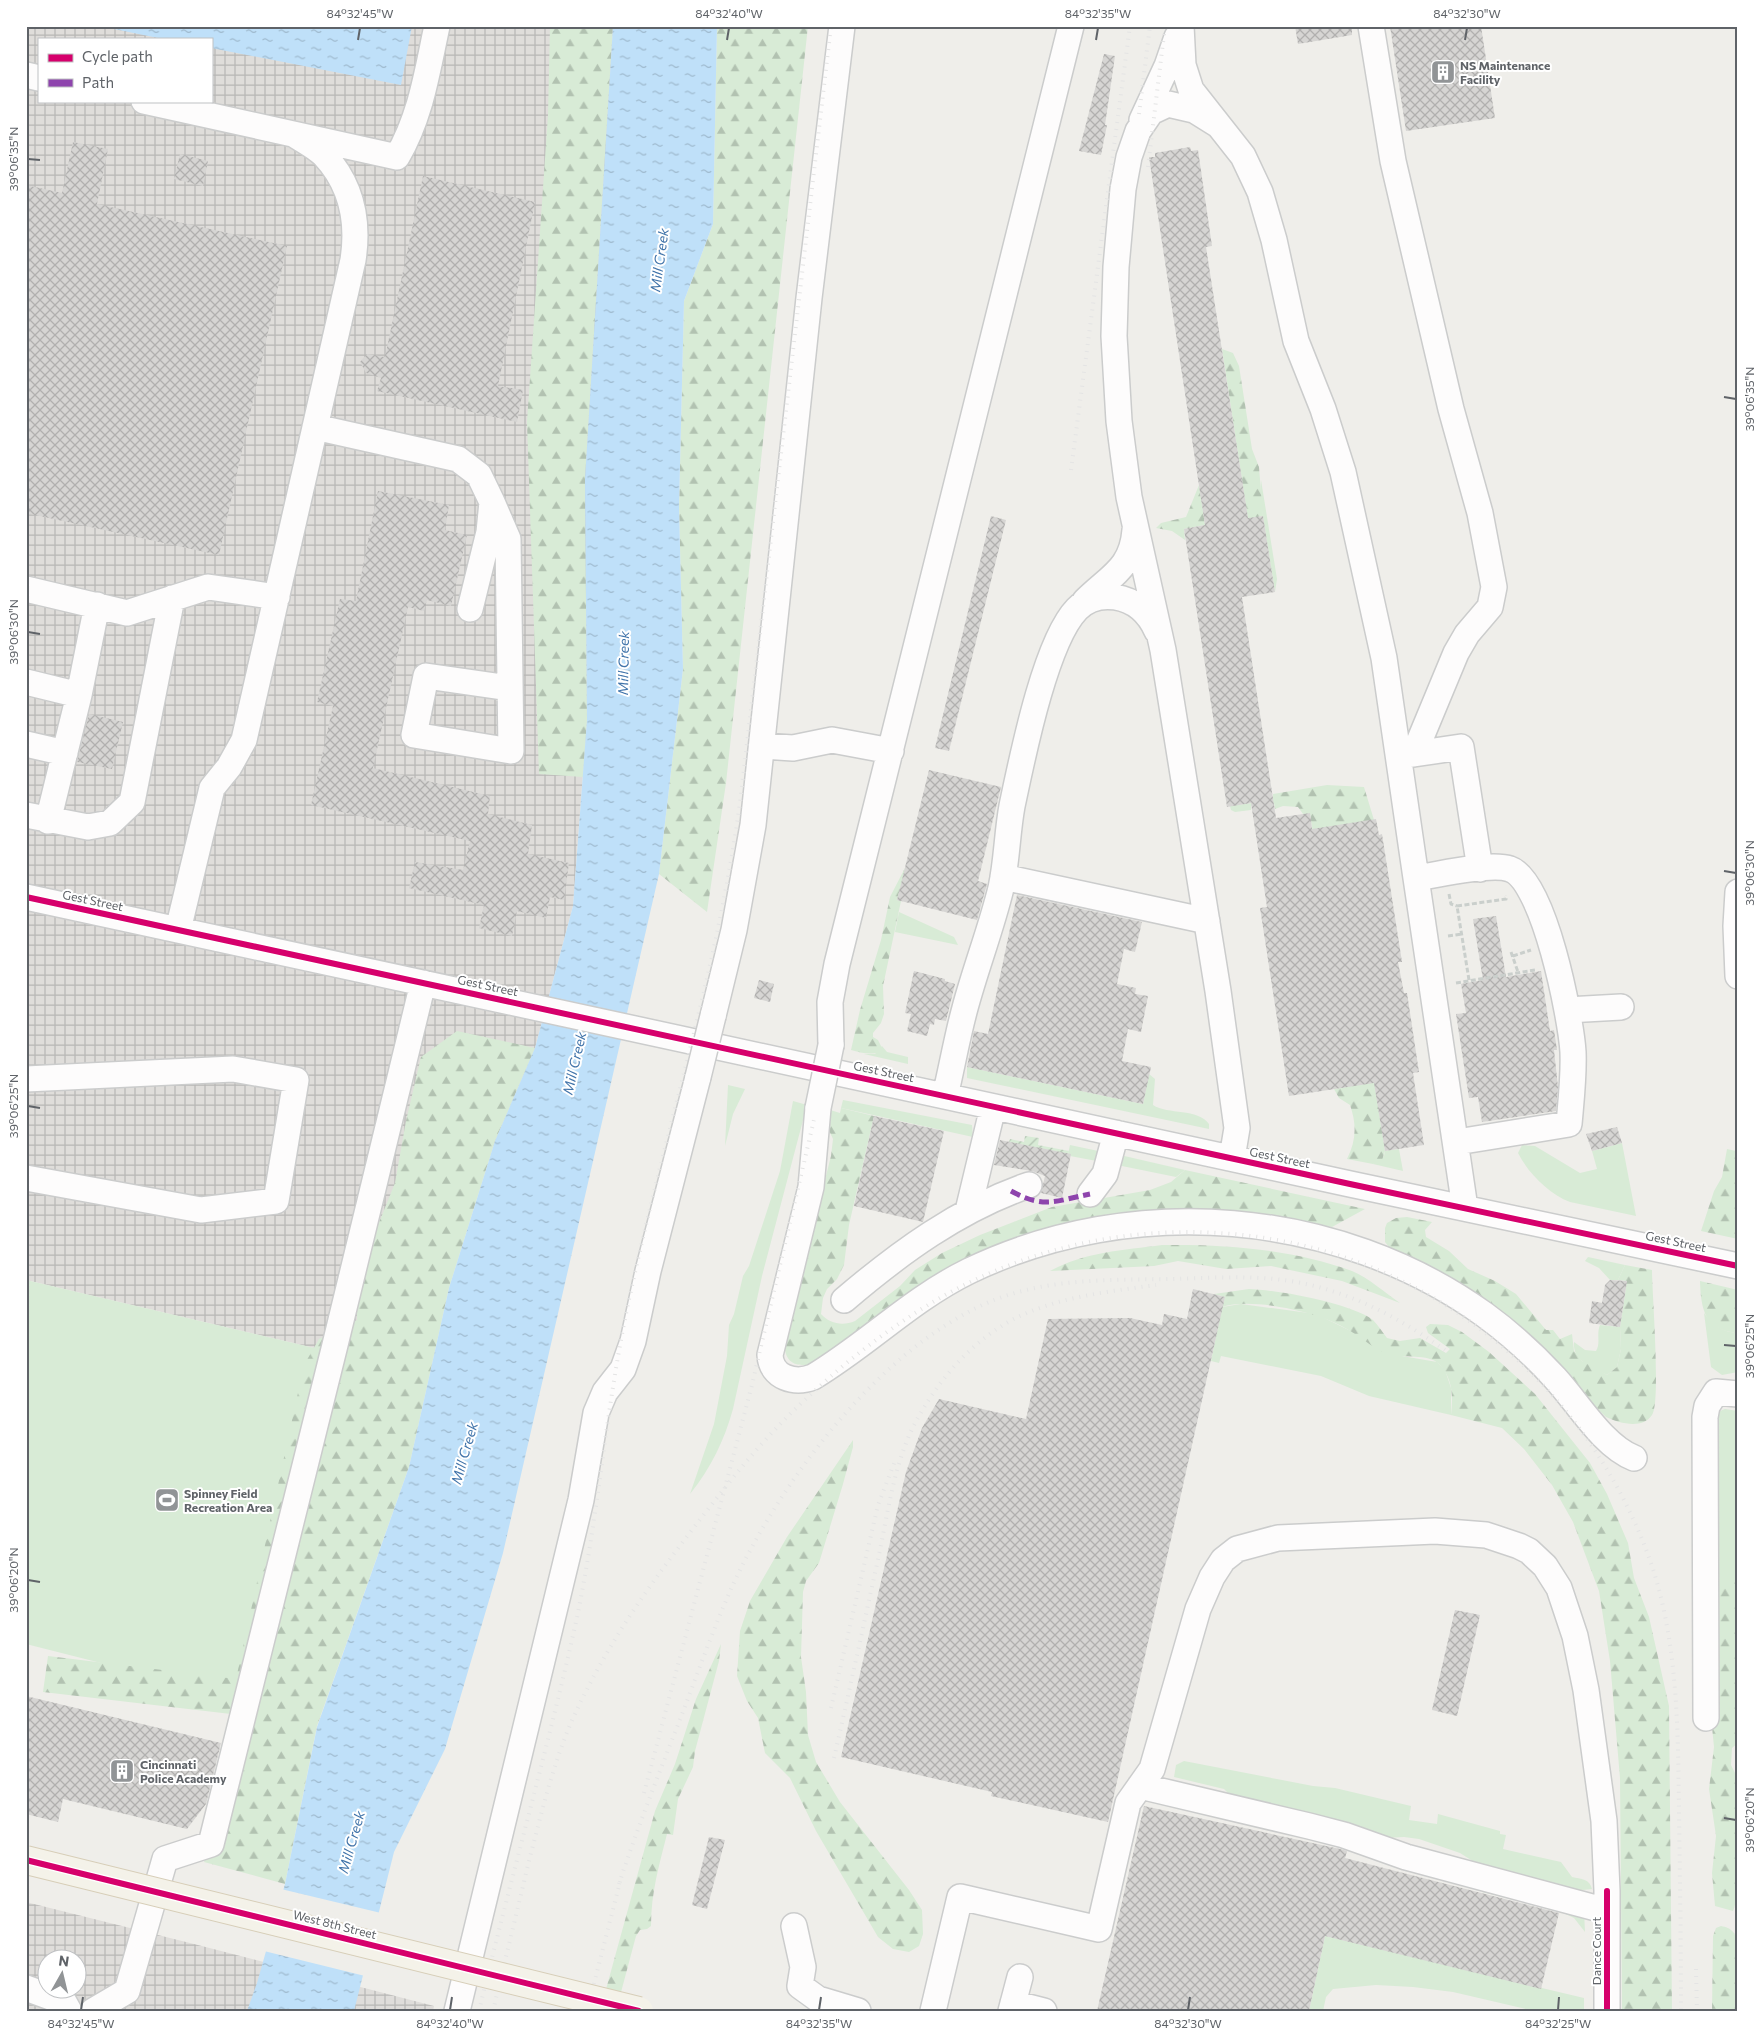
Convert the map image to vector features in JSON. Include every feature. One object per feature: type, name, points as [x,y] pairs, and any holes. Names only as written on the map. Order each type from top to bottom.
[{"type":"main road","name":"West 8th Street","points":[[26,1860],[639,2011]]},
{"type":"street","points":[[148,102],[397,157],[411,134],[420,106],[437,26]]},
{"type":"street","points":[[457,2011],[581,1500],[594,1418],[602,1398],[623,1369],[632,1347],[648,1271],[734,930],[749,856],[809,298],[842,26]]},
{"type":"street","points":[[1071,26],[833,979],[830,1002],[831,1045],[818,1108],[811,1187],[770,1355],[773,1367],[787,1379],[800,1381],[814,1377],[918,1300],[988,1262],[1055,1240],[1108,1228],[1147,1222],[1216,1221],[1282,1230],[1336,1243],[1387,1260],[1441,1287],[1484,1315],[1530,1352],[1615,1448],[1634,1458]]},
{"type":"street","points":[[1180,26],[1183,65],[1188,82],[1200,104],[1243,156],[1260,192],[1274,240],[1296,342],[1323,409],[1343,472],[1406,755],[1416,878],[1466,1208]]},
{"type":"street","points":[[1180,26],[1167,66],[1146,108],[1132,146],[1124,181],[1119,230],[1114,336],[1120,440],[1134,522],[1163,650],[1207,921],[1237,1128],[1232,1158]]},
{"type":"street","points":[[1371,26],[1393,161],[1451,409],[1480,513],[1494,587],[1490,607],[1467,634],[1406,755]]},
{"type":"street","points":[[1132,146],[1148,114],[1159,106],[1168,104],[1194,110],[1218,125]]},
{"type":"street","points":[[178,930],[212,788],[229,767],[244,740],[353,260],[357,235],[354,206],[339,177],[324,155],[295,135]]},
{"type":"street","points":[[315,427],[458,459],[479,475],[508,539],[509,688]]},
{"type":"street","points":[[470,609],[490,532],[492,502]]},
{"type":"street","points":[[945,1096],[965,1008],[988,939],[1003,877],[1012,807],[1043,681],[1054,652],[1077,610],[1120,570],[1132,544],[1134,522]]},
{"type":"street","points":[[26,589],[127,613],[208,587],[277,597]]},
{"type":"street","points":[[1077,610],[1093,599],[1101,597],[1128,600],[1144,611],[1152,621],[1163,650]]},
{"type":"street","points":[[97,606],[65,753],[37,818],[88,827],[110,823],[132,802],[172,598]]},
{"type":"street","points":[[26,682],[79,695]]},
{"type":"street","points":[[762,746],[793,748],[832,740],[891,751]]},
{"type":"street","points":[[26,744],[65,753]]},
{"type":"street","points":[[1406,755],[1461,747],[1480,869]]},
{"type":"street","points":[[1416,878],[1499,867],[1511,869],[1526,882],[1536,902],[1557,966],[1567,1010],[1573,1056],[1569,1124],[1457,1142]]},
{"type":"street","points":[[1003,877],[1207,921]]},
{"type":"street","points":[[1738,892],[1736,926],[1738,976]]},
{"type":"street","name":"Gest Street","points":[[26,897],[1116,1134],[1738,1266]]},
{"type":"street","points":[[93,2011],[127,1991],[165,1859],[210,1844],[423,983]]},
{"type":"street","points":[[1567,1010],[1621,1007]]},
{"type":"street","points":[[26,1079],[233,1069],[296,1080],[276,1201],[201,1210],[26,1178]]},
{"type":"street","points":[[968,1212],[993,1106]]},
{"type":"street","points":[[1090,1194],[1105,1174],[1116,1134]]},
{"type":"street","points":[[844,1300],[893,1261],[968,1212],[1029,1185]]},
{"type":"street","points":[[1706,1718],[1705,1417],[1708,1406],[1716,1392],[1738,1394]]},
{"type":"street","name":"Dance Court","points":[[933,2011],[960,1897],[1099,1929],[1128,1803],[1152,1769],[1198,1610],[1212,1577],[1230,1554],[1245,1546],[1278,1538],[1436,1531],[1497,1537],[1529,1551],[1545,1566],[1559,1588],[1570,1617],[1586,1690],[1600,1792],[1607,1901],[1607,2011]]},
{"type":"street","points":[[1140,1786],[1318,1828],[1406,1857],[1607,1901]]},
{"type":"street","points":[[794,1926],[803,1967],[800,1986],[818,1999],[858,2011]]},
{"type":"street","points":[[1020,1977],[1012,2007],[1044,2011]]},
{"type":"street","points":[[26,1988],[64,2002],[70,2011]]},
{"type":"path","points":[[1451,904],[1458,906],[1497,900]]},
{"type":"path","points":[[1458,906],[1469,980]]},
{"type":"path","points":[[1453,935],[1462,934]]},
{"type":"path","points":[[1513,954],[1518,973]]},
{"type":"path","points":[[1457,990],[1456,982],[1557,966]]},
{"type":"shaded area","points":[[26,26],[613,26],[601,240],[587,720],[573,906],[535,1048],[495,1141],[416,1372],[26,1280]]},
{"type":"shaded area","points":[[26,1902],[434,2006],[433,2011],[26,2011]]},
{"type":"green space","points":[[550,26],[613,26],[585,479],[587,720],[583,777],[539,774],[527,422],[548,115]]},
{"type":"green space","points":[[717,26],[808,26],[726,783],[707,912],[659,874],[683,669],[679,507],[684,301],[713,224]]},
{"type":"green space","points":[[1222,349],[1233,353],[1239,366],[1252,449],[1259,467],[1263,516],[1248,519]]},
{"type":"green space","points":[[1261,480],[1277,579],[1275,592],[1260,498]]},
{"type":"green space","points":[[1199,485],[1205,525],[1184,529],[1185,540],[1172,531],[1156,528],[1161,523],[1186,517]]},
{"type":"green space","points":[[1327,785],[1364,787],[1374,820],[1346,1050],[1310,814],[1303,814],[1298,807],[1283,806],[1275,809],[1274,803],[1266,804],[1266,801],[1273,800],[1273,794]]},
{"type":"green space","points":[[1266,801],[1266,804],[1251,806],[1251,810],[1235,812],[1231,810],[1230,806]]},
{"type":"green space","points":[[906,866],[897,900],[901,901],[883,986],[884,1014],[881,1023],[873,1033],[873,1037],[878,1040],[882,1048],[881,1052],[877,1053],[862,1053],[851,1050],[860,1010],[881,940],[890,897]]},
{"type":"green space","points":[[899,912],[954,937],[958,945],[895,932]]},
{"type":"green space","points":[[457,1031],[535,1048],[495,1141],[449,1288],[409,1467],[317,1726],[285,1884],[204,1862],[248,1716],[43,1692],[48,1656],[236,1679],[304,1365],[319,1339],[357,1320],[357,1277],[395,1183],[406,1121],[421,1057]]},
{"type":"green space","points":[[882,1046],[887,1052],[908,1057],[908,1064],[864,1054],[875,1054]]},
{"type":"green space","points":[[1371,1061],[1385,1151],[1382,1160],[1373,1164],[1347,1159],[1354,1139],[1354,1119],[1350,1105],[1339,1098],[1334,1089],[1352,1086],[1349,1065]]},
{"type":"green space","points":[[967,1067],[1143,1104],[1149,1074],[1155,1079],[1153,1105],[1167,1110],[1198,1116],[1209,1124],[1209,1129],[967,1078]]},
{"type":"green space","points":[[728,1085],[745,1089],[733,1114],[725,1146]]},
{"type":"green space","points":[[843,1100],[972,1125],[973,1137],[841,1108]]},
{"type":"green space","points":[[793,1101],[807,1105],[762,1276],[733,1409],[716,1454],[690,1494],[714,1424],[727,1356],[729,1325],[734,1314],[743,1276],[749,1266],[780,1171]]},
{"type":"green space","points":[[841,1108],[874,1116],[849,1225],[844,1265],[837,1279],[827,1289],[823,1298],[821,1314],[828,1320],[837,1323],[855,1321],[900,1286],[915,1270],[942,1253],[980,1235],[1052,1207],[1150,1190],[1171,1182],[1185,1170],[1365,1209],[1332,1227],[1272,1219],[1128,1212],[1057,1232],[821,1363],[800,1365],[795,1364],[787,1357],[784,1342],[831,1156],[833,1139],[826,1124],[827,1109],[840,1113]]},
{"type":"green space","points":[[1025,1136],[1039,1138],[1038,1145],[1069,1151],[1068,1154],[1009,1142],[1010,1139],[1024,1142]]},
{"type":"green space","points":[[1622,1143],[1636,1216],[1570,1202],[1554,1194],[1527,1168],[1518,1153],[1522,1145],[1535,1146],[1580,1173],[1597,1169],[1592,1151]]},
{"type":"green space","points":[[1070,1145],[1103,1152],[1102,1162],[1070,1156],[1068,1154]]},
{"type":"green space","points":[[1399,1149],[1403,1171],[1373,1164],[1384,1156],[1385,1151]]},
{"type":"green space","points":[[1727,1149],[1736,1151],[1738,1239],[1701,1231],[1714,1191],[1722,1177]]},
{"type":"green space","points":[[1120,1155],[1185,1170],[1176,1177],[1117,1165]]},
{"type":"green space","points":[[1407,1217],[1432,1222],[1425,1230],[1426,1237],[1449,1251],[1468,1269],[1495,1281],[1516,1294],[1546,1330],[1553,1330],[1560,1339],[1572,1334],[1574,1351],[1582,1361],[1607,1375],[1617,1367],[1621,1349],[1620,1327],[1627,1281],[1618,1280],[1625,1265],[1652,1270],[1656,1390],[1655,1406],[1648,1420],[1630,1424],[1606,1417],[1487,1303],[1439,1272],[1394,1253],[1385,1242],[1385,1228],[1387,1223],[1396,1218]]},
{"type":"green space","points":[[1162,1245],[1258,1249],[1306,1258],[1352,1271],[1400,1303],[1342,1281],[1271,1266],[1226,1269],[1178,1261],[1154,1266],[1050,1271],[1090,1256],[1119,1250]]},
{"type":"green space","points":[[1588,1257],[1625,1265],[1618,1280],[1610,1280],[1599,1268],[1585,1261]]},
{"type":"green space","name":"Spinney Field Recreation Area","points":[[26,1280],[344,1355],[255,1702],[26,1644]]},
{"type":"green space","points":[[1700,1281],[1738,1290],[1738,1333],[1718,1328],[1707,1317],[1702,1301]]},
{"type":"green space","points":[[1249,1289],[1313,1298],[1348,1308],[1373,1320],[1387,1338],[1400,1341],[1420,1338],[1446,1353],[1450,1349],[1428,1333],[1426,1327],[1430,1324],[1448,1325],[1462,1332],[1489,1352],[1535,1394],[1590,1463],[1607,1494],[1628,1543],[1634,1578],[1649,1617],[1669,1706],[1672,2011],[1622,2011],[1620,1778],[1610,1661],[1599,1591],[1573,1522],[1552,1485],[1524,1449],[1502,1428],[1451,1415],[1451,1388],[1444,1369],[1439,1364],[1428,1358],[1388,1354],[1333,1322],[1302,1312],[1267,1305],[1235,1304],[1222,1307],[1225,1297],[1214,1294]]},
{"type":"green space","points":[[1241,1304],[1316,1314],[1402,1356],[1437,1362],[1445,1370],[1451,1388],[1451,1415],[1369,1396],[1321,1376],[1221,1356],[1219,1363],[1211,1361],[1222,1307]]},
{"type":"green space","points":[[1704,1313],[1718,1327],[1738,1333],[1738,1372],[1722,1375],[1711,1367]]},
{"type":"green space","points":[[1600,1325],[1620,1327],[1621,1349],[1617,1367],[1607,1375],[1585,1363],[1576,1354],[1574,1349],[1574,1342],[1585,1350],[1596,1351]]},
{"type":"green space","points":[[1725,1409],[1738,1411],[1738,1573],[1723,1573],[1716,1590],[1713,1424],[1720,1411]]},
{"type":"green space","points":[[853,1440],[853,1447],[843,1484],[819,1563],[806,1581],[803,1592],[801,1657],[806,1692],[808,1735],[816,1762],[840,1802],[909,1890],[922,1910],[923,1934],[919,1946],[909,1952],[893,1949],[878,1937],[816,1831],[790,1778],[765,1753],[758,1718],[747,1701],[737,1676],[740,1631],[750,1601],[787,1537]]},
{"type":"green space","points":[[1722,1573],[1738,1573],[1738,1743],[1732,1748],[1731,1765],[1738,1779],[1739,1848],[1738,1887],[1733,1911],[1715,1906],[1712,1873],[1716,1836],[1709,1789],[1714,1747],[1712,1727],[1716,1590],[1718,1577]]},
{"type":"green space","points":[[721,1644],[719,1661],[695,1751],[693,1767],[678,1799],[673,1835],[667,1834],[661,1857],[654,1890],[651,1926],[640,1930],[636,1936],[616,2011],[600,2011],[655,1811],[675,1764],[696,1699]]},
{"type":"green space","points":[[1184,1761],[1313,1786],[1335,1788],[1411,1806],[1409,1820],[1437,1824],[1438,1814],[1500,1831],[1500,1834],[1506,1835],[1503,1849],[1561,1862],[1572,1877],[1589,1883],[1592,1889],[1583,1890],[1585,1932],[1574,1918],[1559,1911],[1482,1892],[1483,1881],[1479,1865],[1460,1853],[1419,1839],[1404,1837],[1385,1838],[1282,1806],[1234,1799],[1224,1789],[1174,1777],[1176,1765]]},
{"type":"green space","points":[[1721,1926],[1734,1933],[1738,1948],[1738,2011],[1712,2011],[1713,1936],[1716,1928]]},
{"type":"green space","points":[[1325,1936],[1584,1998],[1584,2011],[1534,2011],[1453,1992],[1376,1985],[1333,1989],[1326,1997],[1323,2011],[1309,2011]]},
{"type":"water","points":[[114,26],[412,26],[401,85],[212,48],[212,38],[158,38],[114,29]]},
{"type":"water","name":"Mill Creek","points":[[613,26],[717,26],[713,224],[684,301],[679,507],[683,669],[659,874],[503,1553],[445,1749],[394,1852],[354,2011],[247,2011],[257,1983],[285,1884],[317,1727],[409,1467],[449,1288],[495,1141],[535,1048],[573,906],[587,720],[585,479]]},
{"type":"pier","points":[[281,1889],[381,1913],[365,1976],[264,1951]]},
{"type":"building","points":[[1295,26],[1352,26],[1352,35],[1298,44]]},
{"type":"building","name":"NS Maintenance Facility","points":[[1390,26],[1481,26],[1495,118],[1406,131]]},
{"type":"building","points":[[1104,54],[1115,56],[1105,125],[1107,125],[1101,155],[1079,151]]},
{"type":"building","points":[[73,142],[108,149],[97,204],[287,246],[219,555],[26,513],[26,185],[62,193]]},
{"type":"building","points":[[1190,147],[1191,151],[1198,150],[1212,246],[1206,247],[1248,518],[1263,516],[1275,592],[1242,597],[1276,818],[1310,813],[1312,829],[1376,819],[1379,835],[1382,834],[1402,962],[1398,962],[1404,993],[1407,993],[1419,1072],[1413,1073],[1424,1145],[1385,1151],[1374,1083],[1289,1096],[1260,908],[1267,907],[1251,803],[1227,807],[1184,529],[1205,525],[1149,157],[1155,157],[1155,153]]},
{"type":"building","points":[[180,154],[208,161],[203,186],[174,179]]},
{"type":"building","points":[[423,176],[535,202],[498,386],[523,390],[517,422],[377,391],[381,378],[366,373],[360,362],[367,354],[385,357]]},
{"type":"building","points":[[378,491],[449,505],[445,530],[467,535],[451,606],[427,600],[424,611],[408,607],[373,768],[490,796],[488,814],[532,825],[528,854],[569,863],[564,900],[550,897],[546,918],[517,911],[512,936],[479,928],[484,905],[409,888],[415,862],[463,870],[470,841],[311,805],[333,706],[317,702],[340,599],[356,601]]},
{"type":"building","points":[[991,516],[1006,520],[949,751],[935,748]]},
{"type":"building","points":[[89,714],[123,722],[112,769],[77,762]]},
{"type":"building","points":[[929,770],[1001,787],[978,881],[987,884],[977,920],[897,900]]},
{"type":"building","points":[[1017,895],[1142,922],[1135,952],[1124,949],[1117,984],[1136,988],[1135,994],[1148,996],[1141,1032],[1128,1029],[1122,1061],[1151,1067],[1143,1104],[967,1067],[974,1031],[988,1034]]},
{"type":"building","points":[[1496,916],[1506,977],[1541,971],[1550,1031],[1554,1030],[1557,1050],[1554,1050],[1558,1087],[1556,1111],[1482,1122],[1478,1097],[1469,1098],[1456,1014],[1466,1013],[1461,984],[1483,980],[1473,919]]},
{"type":"building","points":[[914,971],[945,979],[945,981],[955,984],[946,1021],[935,1019],[934,1025],[930,1024],[927,1036],[907,1031],[911,1014],[905,1013]]},
{"type":"building","points":[[759,980],[774,984],[770,1002],[754,998]]},
{"type":"building","points":[[874,1116],[944,1131],[923,1222],[854,1206]]},
{"type":"building","points":[[1617,1127],[1622,1143],[1592,1151],[1586,1134]]},
{"type":"building","points":[[1000,1140],[1071,1154],[1062,1198],[1041,1193],[1045,1176],[1032,1171],[994,1165]]},
{"type":"building","points":[[1610,1280],[1627,1281],[1620,1327],[1589,1323],[1592,1301],[1602,1303],[1605,1285]]},
{"type":"building","points":[[1193,1289],[1225,1297],[1108,1822],[991,1796],[992,1792],[841,1757],[906,1472],[922,1428],[939,1399],[1026,1419],[1048,1319],[1130,1318],[1162,1325],[1164,1314],[1187,1319]]},
{"type":"building","points":[[1455,1610],[1480,1615],[1457,1716],[1432,1710]]},
{"type":"building","name":"Cincinnati Police Academy","points":[[26,1696],[221,1743],[206,1804],[187,1829],[63,1799],[58,1822],[26,1814]]},
{"type":"building","points":[[1144,1806],[1340,1849],[1347,1851],[1345,1858],[1559,1913],[1541,1989],[1325,1936],[1309,2011],[1097,2011]]},
{"type":"building","points":[[709,1837],[725,1840],[707,1909],[692,1905]]},
{"type":"railway","points":[[479,2011],[576,1622],[591,1541],[615,1376],[630,1295],[706,984],[731,858],[741,795],[831,26]]},
{"type":"railway","points":[[1071,470],[1130,26]]},
{"type":"railway","points":[[1139,114],[1150,26]]},
{"type":"railway","points":[[1148,167],[1165,26]]},
{"type":"railway","points":[[644,1793],[751,1389],[817,1107]]},
{"type":"railway","points":[[493,2011],[547,1792],[564,1741],[582,1698],[625,1623],[657,1576],[761,1444],[827,1379],[848,1362],[916,1312],[964,1285],[1033,1257],[1080,1244],[1127,1236],[1175,1232],[1223,1233],[1270,1239],[1317,1249],[1363,1264],[1412,1286],[1458,1313],[1501,1345],[1540,1382],[1574,1422],[1605,1466],[1630,1513],[1651,1563],[1667,1624],[1677,1719],[1681,2011]]},
{"type":"railway","points":[[619,1884],[724,1605],[752,1547],[806,1462],[839,1421],[874,1383],[913,1349],[953,1321],[994,1300],[1016,1293],[1059,1284],[1126,1280],[1260,1278],[1311,1285],[1352,1298],[1391,1316],[1446,1351]]},
{"type":"railway","points":[[834,1758],[899,1464],[911,1431],[937,1388],[970,1350],[996,1330],[1027,1313],[1045,1306],[1081,1297],[1156,1285]]},
{"type":"railway","points":[[831,1708],[878,1505],[895,1461]]},
{"type":"railway","points":[[587,2011],[621,1878]]},
{"type":"railway","points":[[1696,1969],[1697,2011]]},
{"type":"railway","points":[[577,2011],[586,1985]]},
{"type":"marked path","points":[[1011,1191],[1022,1197],[1041,1202],[1058,1201],[1090,1194]]},
{"type":"cycle path","points":[[26,897],[1350,1184],[1738,1266]]},
{"type":"cycle path","points":[[26,1860],[639,2011]]},
{"type":"cycle path","points":[[1607,1891],[1607,2011]]},
{"type":"place","name":"NS Maintenance Facility","points":[[1443,72]]},
{"type":"place","name":"Spinney Field Recreation Area","points":[[167,1500]]},
{"type":"place","name":"Cincinnati Police Academy","points":[[122,1771]]}]
